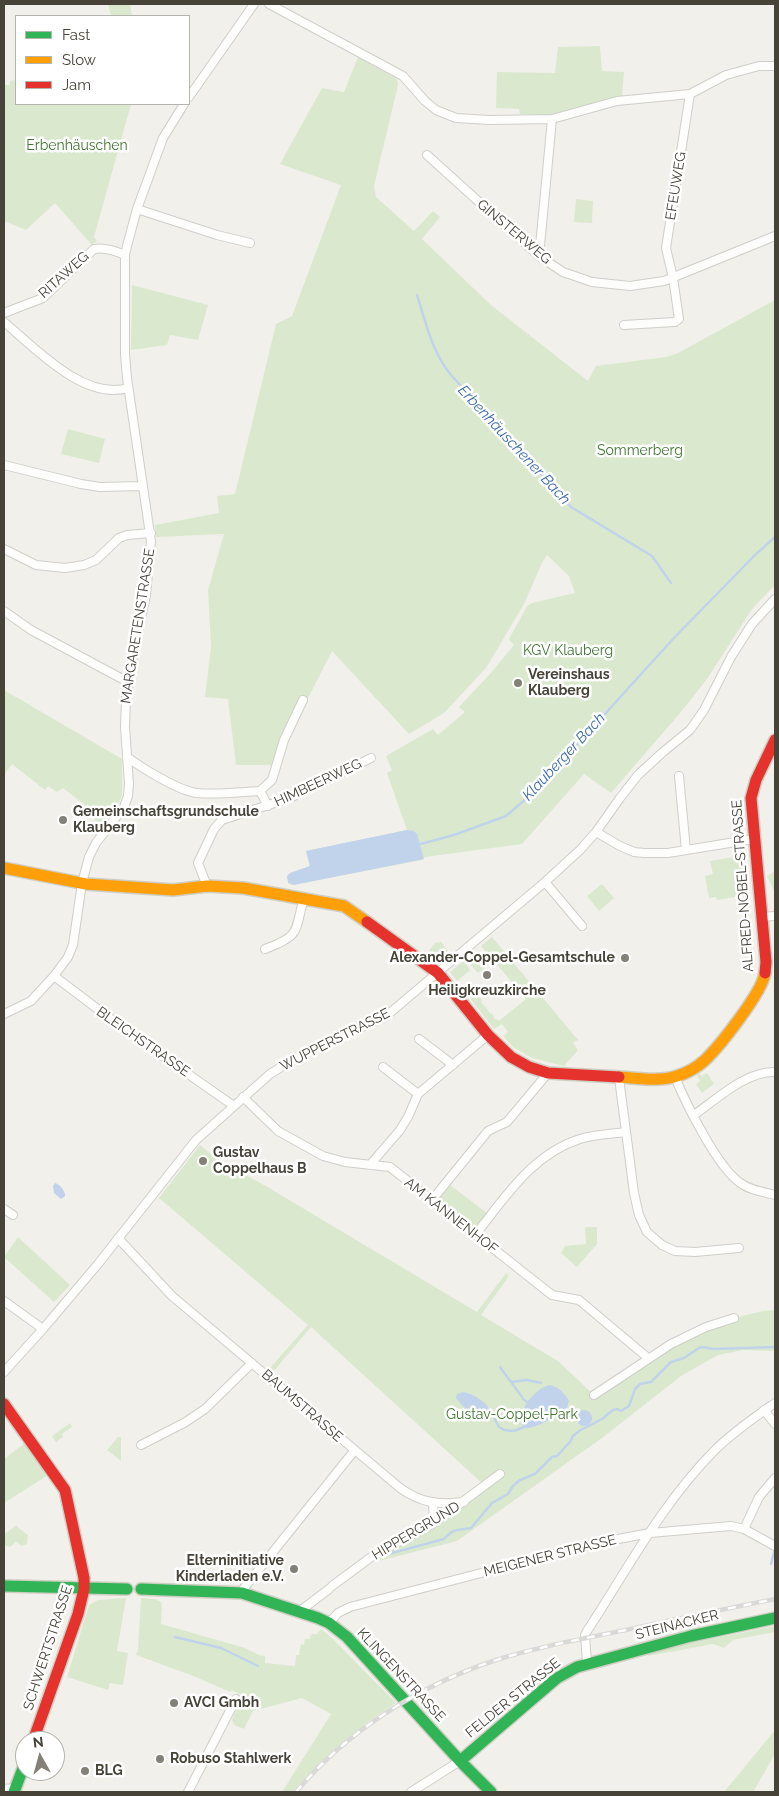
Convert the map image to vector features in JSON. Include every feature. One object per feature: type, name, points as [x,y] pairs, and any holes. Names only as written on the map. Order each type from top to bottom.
[{"type":"street","points":[[190,96],[254,4]]},
{"type":"street","points":[[269,4],[403,76],[417,94],[436,110],[463,119],[552,119],[617,101],[690,94],[726,75],[759,66],[775,66]]},
{"type":"street","name":"EFEUWEG","points":[[673,278],[668,262],[666,242],[690,94]]},
{"type":"street","name":"MARGARETENSTRASSE","points":[[4,1014],[31,1001],[54,976],[68,957],[73,945],[82,883],[89,857],[92,850],[124,807],[128,796],[129,784],[125,727],[128,682],[146,594],[151,537],[128,388],[125,354],[125,255],[137,210],[163,138],[183,105]]},
{"type":"street","points":[[539,256],[552,119]]},
{"type":"street","name":"GINSTERWEG","points":[[427,155],[539,256],[570,275],[602,284],[654,284],[775,236]]},
{"type":"street","points":[[137,210],[217,235],[250,243]]},
{"type":"street","name":"RITAWEG","points":[[4,313],[43,298],[94,249],[109,249],[125,255]]},
{"type":"street","points":[[624,326],[675,322],[679,319],[673,278]]},
{"type":"street","points":[[4,322],[72,378],[98,389],[121,390],[128,388]]},
{"type":"street","points":[[4,466],[100,487],[143,486]]},
{"type":"street","points":[[4,548],[36,565],[65,568],[84,565],[96,560],[119,538],[127,535],[151,537]]},
{"type":"street","name":"WUPPERSTRASSE","points":[[4,1372],[98,1264],[188,1148],[243,1097],[270,1074],[306,1052],[385,1017],[545,882],[580,850],[596,832],[638,775],[690,730],[704,710],[731,657],[752,624],[775,599]]},
{"type":"street","points":[[4,611],[31,630],[128,682]]},
{"type":"street","points":[[127,757],[155,776],[195,793],[260,791],[272,780],[284,740],[303,700]]},
{"type":"street","name":"ALFRED-NOBEL-STRASSE","points":[[4,868],[82,883],[173,890],[207,886],[243,888],[344,906],[438,972],[488,1035],[510,1057],[529,1067],[548,1073],[619,1078],[675,1077],[690,1071],[703,1062],[727,1034],[758,994],[771,962],[761,918],[751,804],[752,792],[759,773],[774,743]]},
{"type":"street","name":"HIMBEERWEG","points":[[207,886],[198,863],[218,824],[226,817],[290,798],[371,758]]},
{"type":"street","points":[[679,776],[686,850]]},
{"type":"street","points":[[260,791],[268,806]]},
{"type":"street","points":[[596,832],[634,852],[656,854],[754,840]]},
{"type":"street","points":[[545,882],[582,926]]},
{"type":"street","points":[[265,949],[292,936],[299,922],[304,898]]},
{"type":"street","points":[[761,918],[775,916]]},
{"type":"street","name":"BLEICHSTRASSE","points":[[54,976],[132,1035],[234,1106]]},
{"type":"street","points":[[370,1165],[400,1130],[408,1118],[418,1094],[488,1035]]},
{"type":"street","points":[[419,1039],[453,1065]]},
{"type":"street","points":[[383,1068],[418,1094]]},
{"type":"street","points":[[694,1115],[750,1077],[760,1073],[775,1072]]},
{"type":"street","points":[[432,1200],[488,1131],[507,1122],[548,1073]]},
{"type":"street","points":[[675,1077],[694,1115],[731,1176],[744,1186],[775,1195]]},
{"type":"street","points":[[619,1078],[638,1210],[643,1225],[650,1236],[665,1247],[682,1252],[739,1248]]},
{"type":"street","name":"AM KANNENHOF","points":[[243,1097],[278,1131],[323,1156],[345,1162],[390,1168],[552,1295],[579,1300],[648,1358]]},
{"type":"street","points":[[475,1236],[524,1174],[544,1157],[559,1147],[582,1138],[626,1132]]},
{"type":"street","points":[[4,1209],[13,1215]]},
{"type":"street","name":"BAUMSTRASSE","points":[[118,1238],[172,1296],[354,1451],[284,1536],[242,1593]]},
{"type":"street","points":[[4,1301],[43,1329]]},
{"type":"street","points":[[594,1395],[648,1358],[686,1336],[734,1318]]},
{"type":"street","points":[[141,1445],[184,1423],[205,1409],[252,1363]]},
{"type":"street","points":[[587,1663],[585,1635],[587,1631],[665,1511],[708,1456],[732,1434],[775,1403]]},
{"type":"street","name":"SCHWERTSTRASSE","points":[[4,1404],[65,1490],[83,1567],[84,1589],[78,1614],[37,1731]]},
{"type":"street","points":[[764,1410],[775,1424]]},
{"type":"street","points":[[354,1451],[410,1495],[433,1503],[464,1502]]},
{"type":"street","name":"HIPPERGRUND","points":[[300,1611],[374,1555],[434,1523],[500,1474]]},
{"type":"street","points":[[744,1529],[759,1497],[775,1478]]},
{"type":"street","points":[[433,1503],[434,1523]]},
{"type":"street","name":"MEIGENER STRASSE","points":[[329,1623],[338,1613],[350,1607],[583,1546],[650,1533],[720,1526],[744,1529],[773,1545]]},
{"type":"street","points":[[4,1586],[126,1589]]},
{"type":"street","name":"KLINGENSTRASSE","points":[[141,1589],[242,1593],[300,1611],[329,1623],[347,1637],[460,1761],[491,1792]]},
{"type":"street","name":"STEINACKER","points":[[587,1663],[691,1636],[775,1618]]},
{"type":"street","name":"FELDER STRASSE","points":[[411,1792],[460,1761],[557,1678],[587,1663]]},
{"type":"street","points":[[188,1792],[236,1699]]},
{"type":"street","points":[[4,1788],[15,1790]]},
{"type":"green space","points":[[108,4],[130,4],[132,15],[111,15]]},
{"type":"green space","points":[[600,46],[602,71],[624,72],[622,96],[555,115],[520,114],[519,109],[496,108],[497,72],[555,73],[558,47]]},
{"type":"green space","points":[[358,57],[397,79],[398,85],[374,186],[376,197],[414,231],[433,211],[440,217],[422,239],[491,305],[588,381],[596,366],[666,357],[678,353],[775,300],[775,585],[752,609],[707,679],[681,712],[611,793],[584,774],[522,844],[425,857],[422,860],[291,885],[287,879],[290,873],[310,866],[306,851],[407,830],[387,773],[392,770],[386,756],[433,729],[438,735],[465,712],[459,707],[514,645],[509,639],[527,606],[532,603],[575,593],[569,576],[547,555],[524,604],[486,668],[444,713],[409,734],[332,651],[274,765],[236,765],[228,699],[205,697],[211,646],[208,590],[224,534],[156,537],[155,525],[219,513],[217,496],[235,494],[276,324],[292,316],[341,185],[280,164],[322,88],[344,92]]},
{"type":"green space","name":"Erbenhäuschen","points":[[15,80],[15,105],[131,105],[94,237],[97,241],[92,245],[55,203],[26,230],[4,221],[4,85],[10,85],[10,81]]},
{"type":"green space","points":[[576,199],[593,201],[592,223],[574,222]]},
{"type":"green space","points":[[132,285],[208,305],[198,340],[170,335],[167,345],[131,350]]},
{"type":"green space","points":[[68,429],[105,439],[99,463],[61,454]]},
{"type":"green space","points":[[4,690],[122,759],[122,796],[113,814],[108,811],[106,815],[110,819],[97,835],[92,835],[97,827],[93,824],[96,822],[92,814],[82,808],[85,805],[63,788],[57,792],[48,786],[45,790],[12,764],[4,775]]},
{"type":"green space","points":[[740,856],[746,895],[717,900],[716,897],[709,898],[705,876],[713,874],[710,861]]},
{"type":"green space","points":[[775,871],[775,893],[767,876]]},
{"type":"green space","points":[[602,884],[614,898],[599,911],[587,896]]},
{"type":"green space","points":[[492,937],[578,1040],[573,1043],[578,1050],[564,1066],[532,1058],[513,1047],[503,1036],[508,1032],[502,1024],[494,1029],[472,1001],[470,997],[474,993],[482,1000],[481,1002],[495,1019],[499,1021],[526,999],[494,961],[478,973],[470,964],[485,951],[481,946]]},
{"type":"green space","points":[[441,942],[448,951],[442,957],[434,957],[428,952],[435,943]]},
{"type":"green space","points":[[464,961],[470,970],[457,981],[450,972]]},
{"type":"green space","points":[[707,1073],[714,1084],[702,1093],[696,1084],[700,1081],[697,1075],[702,1076]]},
{"type":"green space","name":"Gustav-Coppel-Park","points":[[200,1145],[220,1161],[264,1185],[477,1312],[506,1273],[509,1276],[481,1315],[558,1361],[594,1395],[648,1358],[734,1318],[775,1310],[775,1351],[743,1350],[718,1355],[681,1376],[602,1438],[457,1541],[379,1561],[374,1555],[434,1523],[483,1484],[311,1327],[273,1372],[269,1369],[308,1325],[159,1198]]},
{"type":"green space","points":[[450,1185],[487,1213],[474,1229],[439,1199]]},
{"type":"green space","points":[[585,1227],[597,1227],[597,1244],[577,1267],[561,1253],[565,1246],[586,1244]]},
{"type":"green space","points":[[18,1237],[70,1285],[54,1302],[4,1257]]},
{"type":"green space","points":[[70,1423],[72,1427],[62,1434],[63,1437],[56,1442],[52,1436]]},
{"type":"green space","points":[[118,1437],[121,1437],[121,1461],[107,1450]]},
{"type":"green space","points":[[26,1442],[48,1475],[4,1503],[4,1459]]},
{"type":"green space","points":[[16,1526],[28,1535],[27,1544],[22,1546],[16,1542],[10,1547],[5,1546],[4,1534]]},
{"type":"green space","points":[[126,1598],[117,1651],[128,1653],[123,1685],[110,1683],[108,1690],[67,1677],[89,1605],[98,1600]]},
{"type":"green space","points":[[141,1598],[155,1599],[161,1602],[161,1624],[245,1648],[265,1656],[265,1663],[295,1666],[296,1655],[299,1655],[301,1644],[304,1645],[305,1639],[310,1639],[311,1634],[317,1634],[321,1629],[396,1703],[342,1743],[296,1792],[282,1792],[331,1714],[302,1698],[253,1711],[244,1729],[234,1725],[232,1720],[243,1696],[232,1690],[230,1692],[196,1677],[136,1655]]},
{"type":"green space","points":[[775,1626],[775,1632],[733,1640],[724,1648],[713,1644],[648,1656],[648,1652]]},
{"type":"green space","points":[[775,1730],[775,1754],[753,1792],[724,1792]]},
{"type":"water","points":[[407,830],[414,831],[417,834],[424,859],[294,885],[288,883],[287,876],[290,873],[310,866],[306,851]]},
{"type":"water","points":[[55,1183],[61,1186],[65,1192],[65,1196],[61,1199],[54,1193],[53,1186]]},
{"type":"water","points":[[550,1385],[565,1395],[569,1401],[567,1408],[541,1424],[525,1428],[522,1424],[522,1416],[526,1404],[539,1390]]},
{"type":"water","points":[[463,1392],[480,1399],[491,1412],[481,1415],[471,1412],[456,1398],[457,1394]]},
{"type":"water","points":[[584,1410],[592,1418],[584,1426],[576,1418]]},
{"type":"waterway","name":"Erbenhäuschener Bach","points":[[417,295],[434,347],[451,375],[571,507],[652,556],[671,583]]},
{"type":"waterway","name":"Klauberger Bach","points":[[417,845],[454,835],[506,816],[534,792],[673,639],[775,537]]},
{"type":"waterway","points":[[377,1557],[444,1539],[456,1530],[471,1528],[492,1503],[508,1494],[520,1480],[535,1474],[552,1457],[557,1456],[579,1431],[602,1419],[613,1410],[621,1411],[629,1406],[635,1389],[640,1384],[651,1382],[671,1362],[684,1358],[703,1347],[713,1349],[775,1347]]},
{"type":"waterway","points":[[500,1367],[522,1397]]},
{"type":"waterway","points":[[511,1382],[527,1380],[541,1383]]},
{"type":"waterway","points":[[523,1399],[527,1402]]},
{"type":"waterway","points":[[491,1412],[499,1427],[503,1429]]},
{"type":"waterway","points":[[504,1430],[514,1431],[524,1427]]},
{"type":"waterway","points":[[771,1564],[775,1549]]},
{"type":"waterway","points":[[175,1637],[221,1648],[258,1666]]},
{"type":"railway","points":[[296,1792],[338,1749],[361,1730],[412,1697],[465,1671],[543,1647],[775,1599]]},
{"type":"traffic: fast","points":[[4,1586],[127,1589]]},
{"type":"traffic: fast","points":[[141,1589],[242,1593],[329,1623],[347,1637],[460,1761],[491,1792]]},
{"type":"traffic: fast","points":[[460,1761],[557,1678],[577,1667],[691,1636],[775,1618]]},
{"type":"traffic: fast","points":[[14,1792],[18,1781]]},
{"type":"traffic: slow","points":[[4,868],[86,884],[173,890],[207,886],[243,888],[344,906],[367,922]]},
{"type":"traffic: slow","points":[[619,1077],[663,1079],[681,1075],[698,1066],[711,1054],[739,1019],[756,993],[765,973]]},
{"type":"traffic: jam","points":[[765,973],[766,962],[751,798],[756,780],[775,740]]},
{"type":"traffic: jam","points":[[367,922],[438,973],[488,1035],[511,1057],[529,1067],[548,1073],[619,1077]]},
{"type":"traffic: jam","points":[[4,1404],[65,1490],[84,1578],[84,1589],[78,1614],[37,1731]]},
{"type":"place","name":"Vereinshaus Klauberg","points":[[518,683]]},
{"type":"place","name":"Gemeinschaftsgrundschule Klauberg","points":[[63,820]]},
{"type":"place","name":"Alexander-Coppel-Gesamtschule","points":[[625,958]]},
{"type":"place","name":"Heiligkreuzkirche","points":[[487,975]]},
{"type":"place","name":"Gustav Coppelhaus B","points":[[203,1161]]},
{"type":"place","name":"Elterninitiative Kinderladen e.V.","points":[[294,1569]]},
{"type":"place","name":"AVCI Gmbh","points":[[174,1703]]},
{"type":"place","name":"Robuso Stahlwerk","points":[[160,1759]]},
{"type":"place","name":"BLG","points":[[85,1771]]},
{"type":"park label","name":"Sommerberg","points":[[640,451]]},
{"type":"park label","name":"KGV Klauberg","points":[[568,651]]}]
